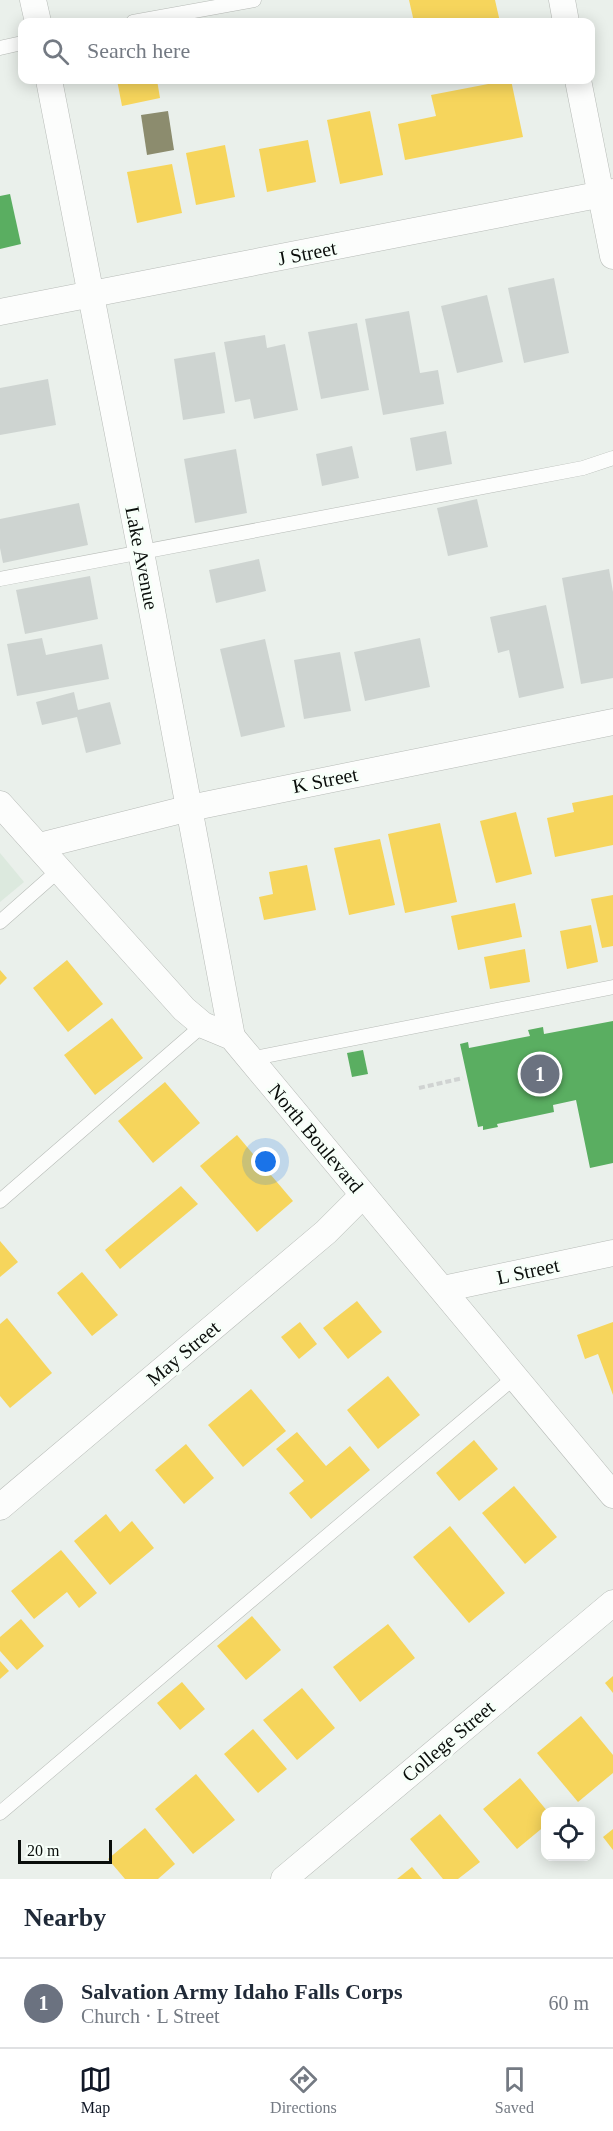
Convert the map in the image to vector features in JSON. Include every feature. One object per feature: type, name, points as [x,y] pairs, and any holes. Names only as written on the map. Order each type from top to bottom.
[{"type":"street","points":[[33,0],[37,18]]},
{"type":"street","points":[[562,0],[565,18]]},
{"type":"street","name":"Lake Avenue","points":[[50,84],[232,1037]]},
{"type":"street","points":[[579,84],[607,193],[613,256]]},
{"type":"street","name":"J Street","points":[[0,312],[91,296],[607,193]]},
{"type":"street","name":"K Street","points":[[39,846],[190,808],[613,722]]},
{"type":"street","name":"North Boulevard","points":[[0,804],[184,1009],[203,1025],[232,1037],[613,1495]]},
{"type":"street","name":"May Street","points":[[0,1507],[326,1232],[363,1195]]},
{"type":"street","name":"L Street","points":[[443,1289],[613,1253]]},
{"type":"street","name":"College Street","points":[[284,1879],[613,1603]]},
{"type":"lane","points":[[155,18],[254,0]]},
{"type":"lane","points":[[0,48],[18,44]]},
{"type":"lane","points":[[0,579],[583,468],[613,458]]},
{"type":"lane","points":[[0,922],[59,870]]},
{"type":"lane","points":[[250,1059],[613,987]]},
{"type":"lane","points":[[0,1201],[203,1025]]},
{"type":"lane","points":[[0,1813],[516,1376]]},
{"type":"path","points":[[419,1088],[463,1078]]},
{"type":"shaded area","points":[[0,853],[24,882],[0,902]]},
{"type":"building: Homes","points":[[409,0],[495,0],[499,18],[413,18]]},
{"type":"building: Homes","points":[[118,84],[158,84],[160,98],[122,106]]},
{"type":"building: Homes","points":[[490,84],[512,84],[523,137],[405,160],[398,124],[436,116],[431,95]]},
{"type":"building: Homes","points":[[370,111],[383,175],[340,184],[327,120]]},
{"type":"building: Homes","points":[[308,140],[316,182],[267,192],[259,149]]},
{"type":"building: Homes","points":[[225,145],[235,197],[196,205],[186,153]]},
{"type":"building: Homes","points":[[172,164],[182,213],[137,223],[127,172]]},
{"type":"building: Homes","points":[[613,795],[613,845],[555,857],[547,818],[574,812],[572,803]]},
{"type":"building: Homes","points":[[516,812],[532,874],[496,883],[480,821]]},
{"type":"building: Homes","points":[[440,823],[457,902],[405,913],[388,834]]},
{"type":"building: Homes","points":[[380,839],[395,905],[349,915],[334,848]]},
{"type":"building: Homes","points":[[307,865],[316,910],[264,920],[259,897],[273,894],[269,872]]},
{"type":"building: Homes","points":[[613,895],[613,946],[602,948],[591,899]]},
{"type":"building: Homes","points":[[515,903],[522,937],[458,950],[451,916]]},
{"type":"building: Homes","points":[[591,925],[598,962],[567,969],[560,931]]},
{"type":"building: Homes","points":[[525,949],[530,982],[490,989],[484,957]]},
{"type":"building: Homes","points":[[67,960],[103,1004],[68,1032],[33,988]]},
{"type":"building: Homes","points":[[0,970],[7,978],[0,985]]},
{"type":"building: Homes","points":[[112,1018],[143,1058],[95,1095],[64,1055]]},
{"type":"building: Homes","points":[[165,1082],[200,1123],[153,1163],[118,1121]]},
{"type":"building: Homes","points":[[237,1135],[293,1201],[257,1232],[200,1166]]},
{"type":"building: Homes","points":[[181,1186],[198,1204],[120,1269],[105,1250]]},
{"type":"building: Homes","points":[[0,1241],[18,1262],[0,1277]]},
{"type":"building: Homes","points":[[82,1272],[118,1315],[92,1336],[57,1293]]},
{"type":"building: Homes","points":[[357,1301],[382,1332],[348,1359],[323,1328]]},
{"type":"building: Homes","points":[[7,1318],[52,1373],[10,1408],[0,1396],[0,1324]]},
{"type":"building: Homes","points":[[300,1322],[317,1344],[299,1359],[281,1337]]},
{"type":"building: Homes","points":[[613,1322],[613,1395],[598,1354],[585,1359],[577,1335]]},
{"type":"building: Homes","points":[[388,1376],[420,1415],[378,1449],[347,1410]]},
{"type":"building: Homes","points":[[251,1389],[286,1431],[243,1467],[208,1425]]},
{"type":"building: Homes","points":[[297,1432],[326,1466],[350,1446],[370,1470],[311,1519],[289,1493],[304,1481],[276,1449]]},
{"type":"building: Homes","points":[[474,1440],[498,1469],[459,1501],[436,1473]]},
{"type":"building: Homes","points":[[186,1444],[214,1478],[184,1504],[155,1470]]},
{"type":"building: Homes","points":[[514,1486],[557,1537],[525,1564],[482,1513]]},
{"type":"building: Homes","points":[[106,1514],[120,1532],[132,1521],[154,1548],[110,1585],[74,1541]]},
{"type":"building: Homes","points":[[450,1526],[505,1593],[469,1623],[413,1557]]},
{"type":"building: Homes","points":[[61,1550],[97,1593],[79,1608],[67,1592],[34,1619],[11,1591]]},
{"type":"building: Homes","points":[[252,1616],[281,1650],[246,1680],[217,1646]]},
{"type":"building: Homes","points":[[21,1619],[44,1646],[17,1670],[0,1651],[0,1637]]},
{"type":"building: Homes","points":[[388,1624],[415,1658],[360,1702],[333,1667]]},
{"type":"building: Homes","points":[[0,1661],[9,1671],[0,1679]]},
{"type":"building: Homes","points":[[613,1676],[613,1693],[605,1683]]},
{"type":"building: Homes","points":[[182,1682],[205,1709],[180,1730],[157,1703]]},
{"type":"building: Homes","points":[[302,1688],[335,1728],[297,1760],[263,1720]]},
{"type":"building: Homes","points":[[581,1716],[613,1755],[613,1773],[578,1802],[537,1753]]},
{"type":"building: Homes","points":[[253,1729],[287,1769],[258,1793],[224,1754]]},
{"type":"building: Homes","points":[[196,1774],[235,1820],[193,1854],[155,1809]]},
{"type":"building: Homes","points":[[520,1778],[544,1807],[541,1807],[541,1829],[517,1849],[483,1809]]},
{"type":"building: Homes","points":[[440,1814],[480,1862],[458,1879],[443,1879],[410,1839]]},
{"type":"building: Homes","points":[[145,1828],[175,1864],[158,1879],[125,1879],[108,1859]]},
{"type":"building: Homes","points":[[613,1829],[613,1850],[603,1837]]},
{"type":"building: Homes","points":[[412,1867],[422,1879],[397,1879]]},
{"type":"building: Public","points":[[10,194],[21,244],[0,249],[0,196]]},
{"type":"building: Public","points":[[613,1021],[613,1163],[590,1168],[576,1100],[553,1105],[554,1112],[497,1124],[498,1127],[483,1130],[483,1126],[478,1127],[460,1044],[468,1042],[469,1048],[530,1036],[528,1030],[543,1027],[544,1034]]},
{"type":"building: Public","points":[[363,1050],[368,1074],[352,1077],[347,1053]]},
{"type":"building: Industry","points":[[168,111],[174,150],[147,155],[141,115]]},
{"type":"building: Other","points":[[554,278],[569,353],[524,363],[508,288]]},
{"type":"building: Other","points":[[487,295],[503,362],[457,373],[441,306]]},
{"type":"building: Other","points":[[409,311],[420,373],[438,370],[444,404],[383,415],[365,319]]},
{"type":"building: Other","points":[[357,323],[369,390],[321,399],[308,332]]},
{"type":"building: Other","points":[[265,335],[267,348],[285,344],[298,410],[254,419],[250,399],[235,402],[224,342]]},
{"type":"building: Other","points":[[215,352],[225,413],[183,420],[174,359]]},
{"type":"building: Other","points":[[48,379],[56,425],[0,435],[0,388]]},
{"type":"building: Other","points":[[446,431],[452,464],[416,471],[410,438]]},
{"type":"building: Other","points":[[352,446],[359,478],[322,486],[316,454]]},
{"type":"building: Other","points":[[236,449],[247,513],[195,523],[184,459]]},
{"type":"building: Other","points":[[477,499],[488,547],[448,556],[437,508]]},
{"type":"building: Other","points":[[79,503],[88,545],[3,563],[0,548],[0,519]]},
{"type":"building: Other","points":[[259,559],[266,591],[216,603],[209,570]]},
{"type":"building: Other","points":[[609,569],[613,592],[613,678],[581,684],[562,578]]},
{"type":"building: Other","points":[[90,576],[98,619],[25,634],[16,590]]},
{"type":"building: Other","points":[[546,605],[564,688],[519,698],[509,650],[498,653],[490,617]]},
{"type":"building: Other","points":[[42,638],[46,655],[102,644],[109,679],[17,696],[7,644]]},
{"type":"building: Other","points":[[420,638],[430,687],[365,701],[354,652]]},
{"type":"building: Other","points":[[265,639],[285,727],[241,737],[220,649]]},
{"type":"building: Other","points":[[340,652],[351,711],[304,719],[294,660]]},
{"type":"building: Other","points":[[74,692],[78,710],[110,702],[121,744],[86,753],[77,717],[42,725],[36,702]]},
{"type":"place","name":"Salvation Army Idaho Falls Corps","points":[[540,1074]]}]
